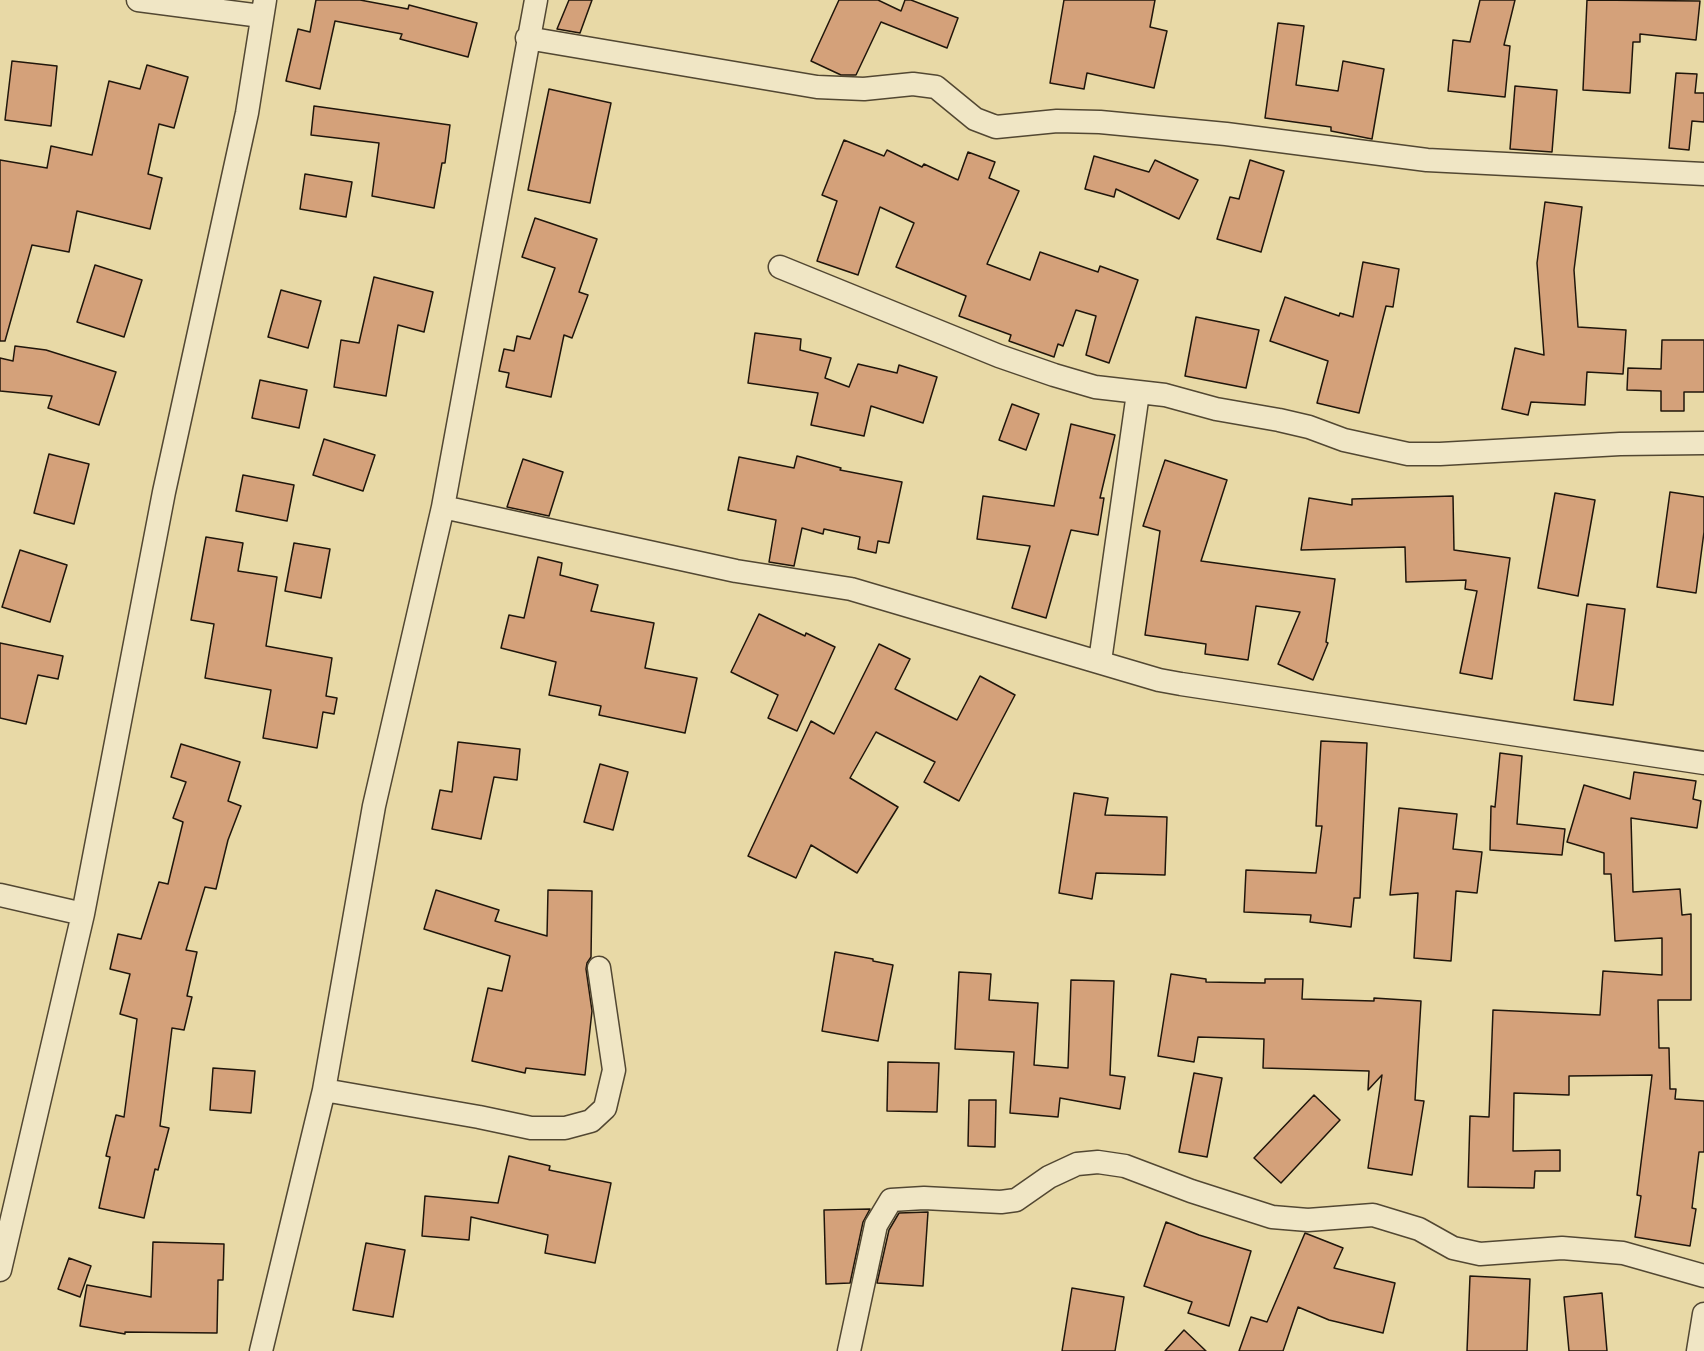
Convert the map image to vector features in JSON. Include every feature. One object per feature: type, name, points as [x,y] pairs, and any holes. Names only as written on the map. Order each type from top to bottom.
[{"type":"street","points":[[0,1270],[83,914],[164,492],[247,113],[263,8],[138,0]]},
{"type":"street","points":[[261,1351],[324,1090],[374,806],[443,507],[527,38],[536,0]]},
{"type":"street","points":[[527,38],[816,87],[864,89],[913,84],[936,87],[975,120],[996,127],[1057,121],[1100,122],[1226,134],[1427,160],[1704,174]]},
{"type":"street","points":[[780,267],[999,356],[1095,387],[1165,394],[1216,409],[1309,427],[1344,440],[1408,454],[1620,444],[1704,443]]},
{"type":"street","points":[[1100,662],[1138,393]]},
{"type":"street","points":[[443,507],[736,571],[851,589],[1181,684],[1704,763]]},
{"type":"street","points":[[0,895],[83,914]]},
{"type":"street","points":[[324,1090],[531,1128],[565,1128],[591,1121],[604,1107],[614,1070],[599,968]]},
{"type":"street","points":[[849,1351],[876,1225],[891,1200],[924,1198],[1001,1202],[1016,1200],[1049,1177],[1077,1164],[1098,1162],[1125,1166],[1272,1218],[1308,1220],[1373,1215],[1419,1229],[1453,1248],[1480,1254],[1562,1248],[1623,1253],[1704,1275]]},
{"type":"street","points":[[1698,1351],[1704,1314]]},
{"type":"building","points":[[316,0],[360,0],[408,9],[409,5],[477,23],[468,57],[400,39],[402,34],[335,21],[320,89],[286,81],[298,29],[310,32]]},
{"type":"building","points":[[569,0],[592,0],[580,33],[557,29]]},
{"type":"building","points":[[839,0],[878,0],[901,11],[905,0],[911,0],[958,18],[947,48],[881,22],[856,75],[841,75],[811,61]]},
{"type":"building","points":[[1064,0],[1155,0],[1150,27],[1167,31],[1154,88],[1087,73],[1084,89],[1050,83]]},
{"type":"building","points":[[1480,0],[1515,0],[1504,45],[1510,46],[1505,97],[1448,91],[1453,40],[1470,42]]},
{"type":"building","points":[[1587,0],[1700,1],[1696,40],[1640,34],[1640,42],[1633,42],[1630,93],[1583,90]]},
{"type":"building","points":[[1278,23],[1304,26],[1296,85],[1338,91],[1343,61],[1384,69],[1372,139],[1331,131],[1331,127],[1265,118]]},
{"type":"building","points":[[12,61],[57,66],[51,126],[5,120]]},
{"type":"building","points":[[147,65],[188,77],[174,128],[159,124],[148,174],[162,178],[150,229],[77,211],[69,252],[32,245],[5,341],[0,341],[0,160],[47,168],[51,146],[92,155],[109,81],[140,89]]},
{"type":"building","points":[[1676,73],[1697,74],[1695,93],[1704,93],[1704,122],[1692,121],[1689,150],[1669,148]]},
{"type":"building","points":[[1515,86],[1557,90],[1552,152],[1510,149]]},
{"type":"building","points":[[549,89],[611,103],[590,203],[528,190]]},
{"type":"building","points":[[314,106],[450,125],[445,163],[442,163],[434,208],[372,196],[379,143],[311,135]]},
{"type":"building","points":[[844,140],[884,156],[887,150],[922,167],[924,164],[958,180],[968,152],[995,162],[989,178],[1019,191],[987,264],[1030,280],[1040,252],[1098,272],[1100,266],[1138,280],[1109,363],[1086,355],[1096,316],[1076,310],[1063,346],[1058,344],[1054,357],[1009,341],[1011,335],[959,316],[966,296],[896,267],[914,223],[880,207],[858,275],[817,261],[837,201],[822,195]]},
{"type":"building","points":[[1094,156],[1149,172],[1155,160],[1198,180],[1179,219],[1116,189],[1114,197],[1085,189]]},
{"type":"building","points":[[1250,160],[1284,171],[1261,252],[1217,239],[1230,197],[1239,199]]},
{"type":"building","points":[[305,174],[352,182],[346,217],[300,209]]},
{"type":"building","points":[[1545,202],[1582,207],[1574,270],[1578,327],[1626,330],[1623,374],[1587,372],[1585,405],[1531,402],[1528,415],[1502,409],[1515,348],[1544,355],[1537,263]]},
{"type":"building","points":[[535,218],[597,239],[579,292],[588,295],[572,338],[564,335],[551,397],[506,387],[509,373],[499,371],[504,349],[514,351],[517,336],[530,339],[555,268],[522,257]]},
{"type":"building","points":[[1363,262],[1399,269],[1393,307],[1386,306],[1359,413],[1317,403],[1328,361],[1270,341],[1285,297],[1339,316],[1340,313],[1353,317]]},
{"type":"building","points":[[95,265],[142,280],[124,337],[77,322]]},
{"type":"building","points":[[374,277],[433,292],[424,332],[398,325],[386,396],[334,387],[341,340],[359,343]]},
{"type":"building","points":[[281,290],[321,301],[308,348],[268,337]]},
{"type":"building","points":[[1196,317],[1259,330],[1246,388],[1185,376]]},
{"type":"building","points":[[755,333],[801,339],[800,350],[831,358],[825,378],[849,387],[858,364],[897,373],[899,365],[937,377],[923,423],[871,406],[864,436],[811,425],[818,393],[748,383]]},
{"type":"building","points":[[1662,340],[1704,340],[1704,392],[1684,392],[1684,411],[1661,411],[1661,391],[1627,390],[1628,368],[1661,369]]},
{"type":"building","points":[[15,346],[46,350],[116,372],[99,425],[48,408],[52,396],[0,391],[0,358],[13,361]]},
{"type":"building","points":[[260,380],[307,390],[299,428],[252,418]]},
{"type":"building","points":[[1012,404],[1039,414],[1026,450],[999,440]]},
{"type":"building","points":[[1071,424],[1115,435],[1100,498],[1104,498],[1098,535],[1071,530],[1046,618],[1012,608],[1030,546],[977,539],[983,496],[1054,506]]},
{"type":"building","points":[[324,439],[375,455],[363,491],[313,475]]},
{"type":"building","points":[[49,454],[89,464],[74,524],[34,513]]},
{"type":"building","points":[[797,456],[841,468],[840,470],[902,482],[889,543],[878,541],[876,553],[858,549],[860,537],[824,529],[823,534],[802,528],[794,566],[769,562],[776,520],[728,510],[739,457],[794,468]]},
{"type":"building","points":[[523,459],[563,472],[549,516],[507,507]]},
{"type":"building","points":[[1165,460],[1227,480],[1201,561],[1335,579],[1326,642],[1328,643],[1313,680],[1278,664],[1300,612],[1256,606],[1248,660],[1205,654],[1206,644],[1145,635],[1160,531],[1143,526]]},
{"type":"building","points":[[243,475],[294,485],[287,521],[236,511]]},
{"type":"building","points":[[1670,492],[1704,497],[1704,532],[1696,593],[1657,587]]},
{"type":"building","points":[[1555,493],[1595,500],[1578,596],[1538,588]]},
{"type":"building","points":[[1453,496],[1454,550],[1510,558],[1492,679],[1460,673],[1477,591],[1465,589],[1466,580],[1406,582],[1405,547],[1301,550],[1309,498],[1352,505],[1352,499]]},
{"type":"building","points":[[206,537],[243,543],[238,571],[277,577],[266,646],[332,658],[326,696],[337,698],[334,714],[323,712],[317,748],[263,738],[271,690],[205,678],[214,624],[191,620]]},
{"type":"building","points":[[294,543],[330,549],[321,598],[285,591]]},
{"type":"building","points":[[20,550],[67,565],[50,622],[2,607]]},
{"type":"building","points":[[538,557],[562,563],[560,575],[598,585],[591,611],[654,623],[645,668],[697,678],[685,733],[599,715],[601,706],[549,695],[556,662],[501,648],[509,615],[524,618]]},
{"type":"building","points":[[1587,604],[1625,609],[1613,705],[1574,700]]},
{"type":"building","points":[[759,614],[805,636],[806,633],[835,647],[797,731],[768,718],[778,695],[731,672]]},
{"type":"building","points":[[0,643],[63,656],[58,679],[38,675],[26,724],[0,718]]},
{"type":"building","points":[[879,644],[910,659],[895,689],[957,720],[980,676],[1015,695],[959,801],[924,782],[935,762],[876,732],[850,778],[898,807],[857,873],[811,845],[796,878],[748,856],[811,721],[834,734]]},
{"type":"building","points":[[1321,741],[1367,743],[1360,898],[1354,898],[1351,927],[1310,922],[1311,915],[1244,912],[1246,870],[1316,873],[1322,826],[1316,826]]},
{"type":"building","points":[[458,742],[520,749],[517,780],[494,777],[481,839],[432,829],[440,790],[452,792]]},
{"type":"building","points":[[181,744],[240,762],[228,801],[241,806],[228,840],[216,889],[205,887],[186,950],[197,952],[187,996],[192,997],[184,1030],[172,1028],[160,1126],[169,1128],[158,1170],[155,1169],[144,1218],[99,1208],[110,1157],[106,1156],[116,1115],[124,1117],[137,1019],[120,1014],[130,974],[110,969],[118,934],[141,939],[159,882],[168,884],[183,822],[173,818],[186,782],[171,777]]},
{"type":"building","points":[[1500,753],[1522,756],[1517,824],[1565,829],[1562,855],[1490,850],[1491,806],[1495,807]]},
{"type":"building","points":[[600,764],[628,772],[613,830],[584,822]]},
{"type":"building","points":[[1634,772],[1696,781],[1693,799],[1701,801],[1697,828],[1631,818],[1633,892],[1680,889],[1682,915],[1691,914],[1691,1000],[1658,1000],[1659,1048],[1669,1048],[1670,1089],[1676,1089],[1675,1099],[1704,1101],[1704,1152],[1699,1152],[1692,1208],[1696,1209],[1690,1246],[1635,1237],[1641,1196],[1637,1195],[1652,1075],[1569,1076],[1569,1095],[1514,1093],[1513,1151],[1560,1150],[1560,1171],[1535,1171],[1534,1188],[1468,1187],[1470,1116],[1489,1117],[1493,1010],[1600,1015],[1603,971],[1662,975],[1662,938],[1615,941],[1611,874],[1604,874],[1604,853],[1567,842],[1584,785],[1630,799]]},
{"type":"building","points":[[1074,793],[1108,798],[1105,815],[1167,817],[1165,875],[1096,873],[1092,899],[1059,893]]},
{"type":"building","points":[[1399,808],[1457,814],[1453,849],[1482,852],[1477,893],[1456,891],[1451,961],[1414,958],[1418,893],[1390,895]]},
{"type":"building","points":[[436,890],[499,910],[495,921],[547,936],[548,890],[592,891],[591,957],[586,969],[592,1011],[585,1075],[526,1068],[525,1073],[472,1061],[488,988],[502,991],[510,956],[424,929]]},
{"type":"building","points":[[835,952],[893,965],[878,1041],[822,1031]]},
{"type":"building","points":[[959,972],[991,974],[989,1000],[1038,1003],[1034,1065],[1068,1068],[1071,980],[1114,981],[1110,1075],[1125,1077],[1120,1109],[1060,1098],[1058,1117],[1010,1113],[1014,1052],[955,1049]]},
{"type":"building","points":[[1171,974],[1206,979],[1206,982],[1265,983],[1265,979],[1303,979],[1302,999],[1374,1001],[1374,998],[1421,1001],[1415,1100],[1424,1101],[1412,1175],[1368,1168],[1382,1075],[1368,1090],[1369,1071],[1263,1068],[1264,1039],[1198,1037],[1194,1062],[1158,1056]]},
{"type":"building","points":[[888,1062],[939,1063],[937,1112],[887,1111]]},
{"type":"building","points":[[213,1068],[255,1071],[251,1113],[210,1110]]},
{"type":"building","points":[[1194,1073],[1222,1078],[1207,1157],[1179,1152]]},
{"type":"building","points":[[1314,1095],[1340,1120],[1281,1183],[1254,1158]]},
{"type":"building","points":[[969,1100],[996,1100],[995,1147],[968,1146]]},
{"type":"building","points":[[509,1156],[550,1166],[549,1170],[611,1183],[595,1263],[545,1253],[548,1235],[471,1217],[469,1240],[422,1236],[425,1196],[498,1203]]},
{"type":"building","points":[[870,1209],[863,1222],[850,1283],[826,1284],[824,1210]]},
{"type":"building","points":[[928,1212],[923,1286],[877,1283],[889,1230],[899,1213]]},
{"type":"building","points":[[1166,1222],[1251,1251],[1229,1326],[1188,1313],[1192,1302],[1144,1286]]},
{"type":"building","points":[[1305,1233],[1343,1248],[1334,1268],[1395,1283],[1383,1333],[1329,1320],[1298,1307],[1283,1351],[1239,1351],[1251,1317],[1267,1322]]},
{"type":"building","points":[[153,1242],[224,1244],[223,1280],[218,1280],[217,1333],[125,1332],[125,1334],[80,1326],[87,1285],[151,1297]]},
{"type":"building","points":[[366,1243],[405,1250],[393,1317],[353,1310]]},
{"type":"building","points":[[69,1258],[91,1266],[80,1297],[58,1289]]},
{"type":"building","points":[[1470,1276],[1530,1279],[1527,1351],[1467,1351]]},
{"type":"building","points":[[1072,1288],[1124,1297],[1115,1351],[1062,1351]]},
{"type":"building","points":[[1602,1293],[1607,1351],[1569,1351],[1564,1297]]},
{"type":"building","points":[[1184,1330],[1206,1351],[1165,1351]]}]
